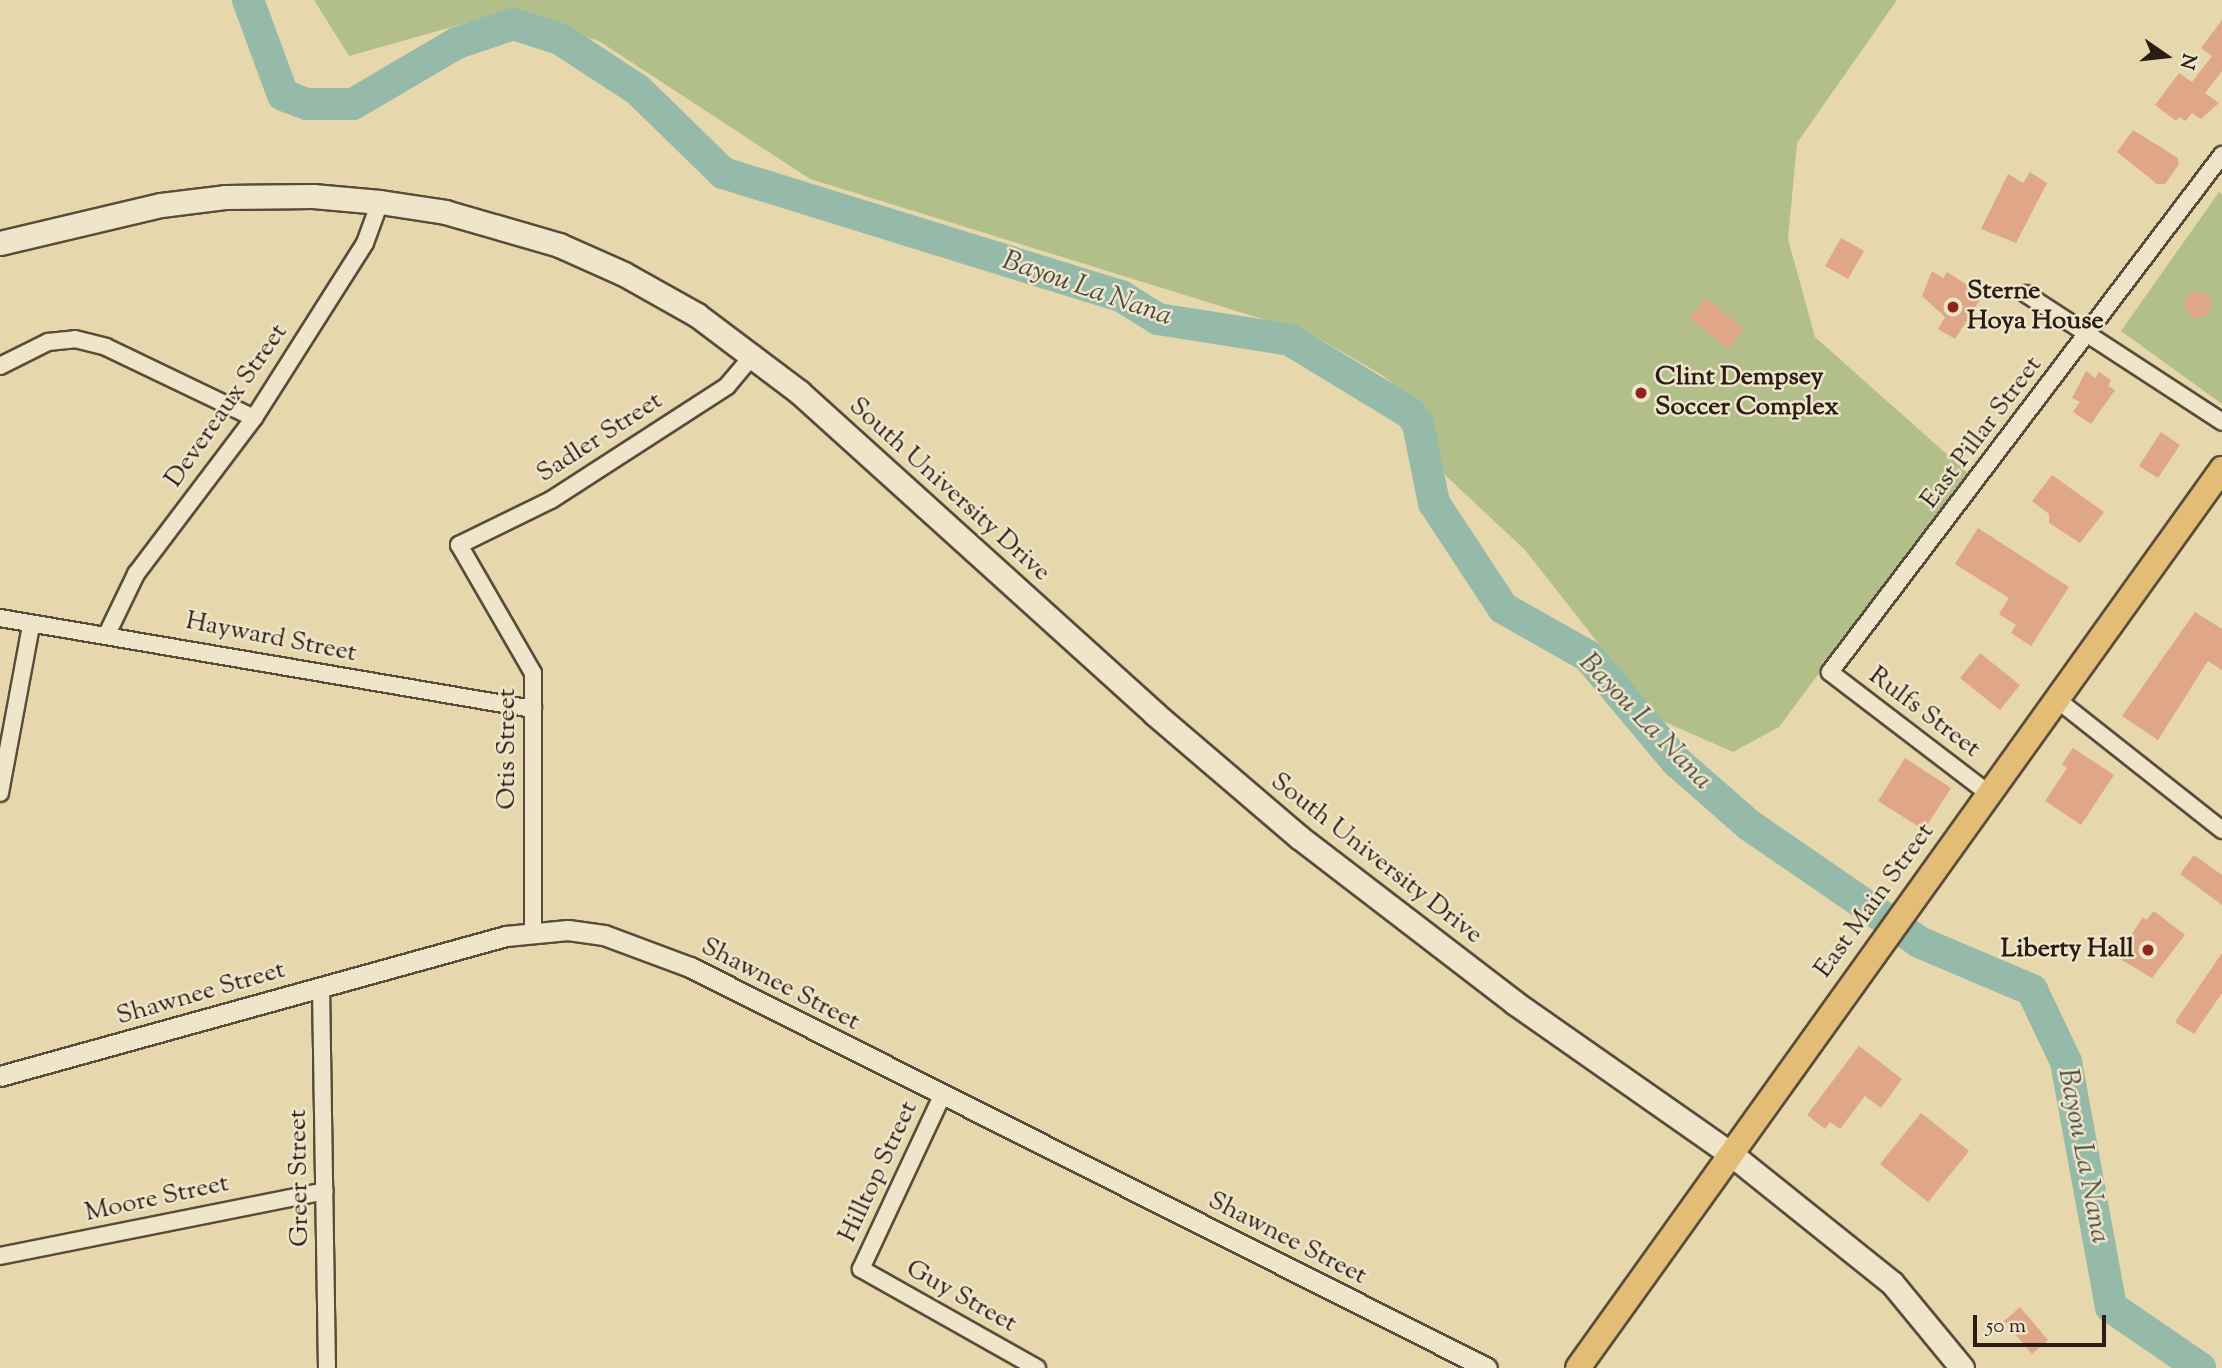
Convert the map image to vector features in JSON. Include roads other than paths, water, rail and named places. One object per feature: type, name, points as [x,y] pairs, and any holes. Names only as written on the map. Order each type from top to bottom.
[{"type":"main road","name":"South University Drive","points":[[0,243],[161,205],[225,197],[313,196],[380,202],[445,212],[559,245],[648,288],[754,354],[1299,837],[1515,1003],[1731,1154],[1892,1283],[1962,1368]]},
{"type":"main road","name":"East Main Street","points":[[1578,1368],[2055,698],[2222,469]]},
{"type":"street","name":"East Pillar Street","points":[[1830,672],[2222,155]]},
{"type":"street","name":"Devereaux Street","points":[[107,634],[136,574],[254,418],[365,243],[380,202]]},
{"type":"street","points":[[2026,294],[2222,422]]},
{"type":"street","points":[[0,366],[48,342],[75,339],[106,347],[254,418]]},
{"type":"street","name":"Sadler Street","points":[[459,545],[563,493],[727,386],[754,354]]},
{"type":"street","name":"Otis Street","points":[[459,545],[523,650],[533,673],[533,932]]},
{"type":"street","name":"Hayward Street","points":[[0,618],[31,626],[107,634],[533,709]]},
{"type":"street","points":[[0,793],[31,626]]},
{"type":"street","name":"Rulfs Street","points":[[1830,672],[1988,793]]},
{"type":"street","points":[[2055,698],[2222,830]]},
{"type":"street","name":"Shawnee Street","points":[[0,1076],[321,987],[533,932],[592,933],[635,944],[690,967],[1487,1368]]},
{"type":"street","name":"Greer Street","points":[[321,987],[327,1368]]},
{"type":"street","name":"Hilltop Street","points":[[861,1269],[942,1096]]},
{"type":"street","name":"Moore Street","points":[[0,1256],[325,1191]]},
{"type":"street","name":"Guy Street","points":[[861,1269],[1037,1368]]},
{"type":"waterway","name":"Bayou La Nana","points":[[248,0],[283,95],[307,104],[353,104],[457,43],[513,24],[560,39],[638,90],[723,173],[1121,296],[1158,319],[1290,340],[1410,413],[1418,424],[1434,503],[1503,608],[1588,656],[1677,762],[1749,825],[1919,942],[2032,990],[2066,1062],[2111,1307],[2200,1368]]},
{"type":"place","name":"Sterne Hoya House","points":[[1953,307]]},
{"type":"place","name":"Clint Dempsey Soccer Complex","points":[[1641,393]]},
{"type":"place","name":"Liberty Hall","points":[[2148,950]]}]
